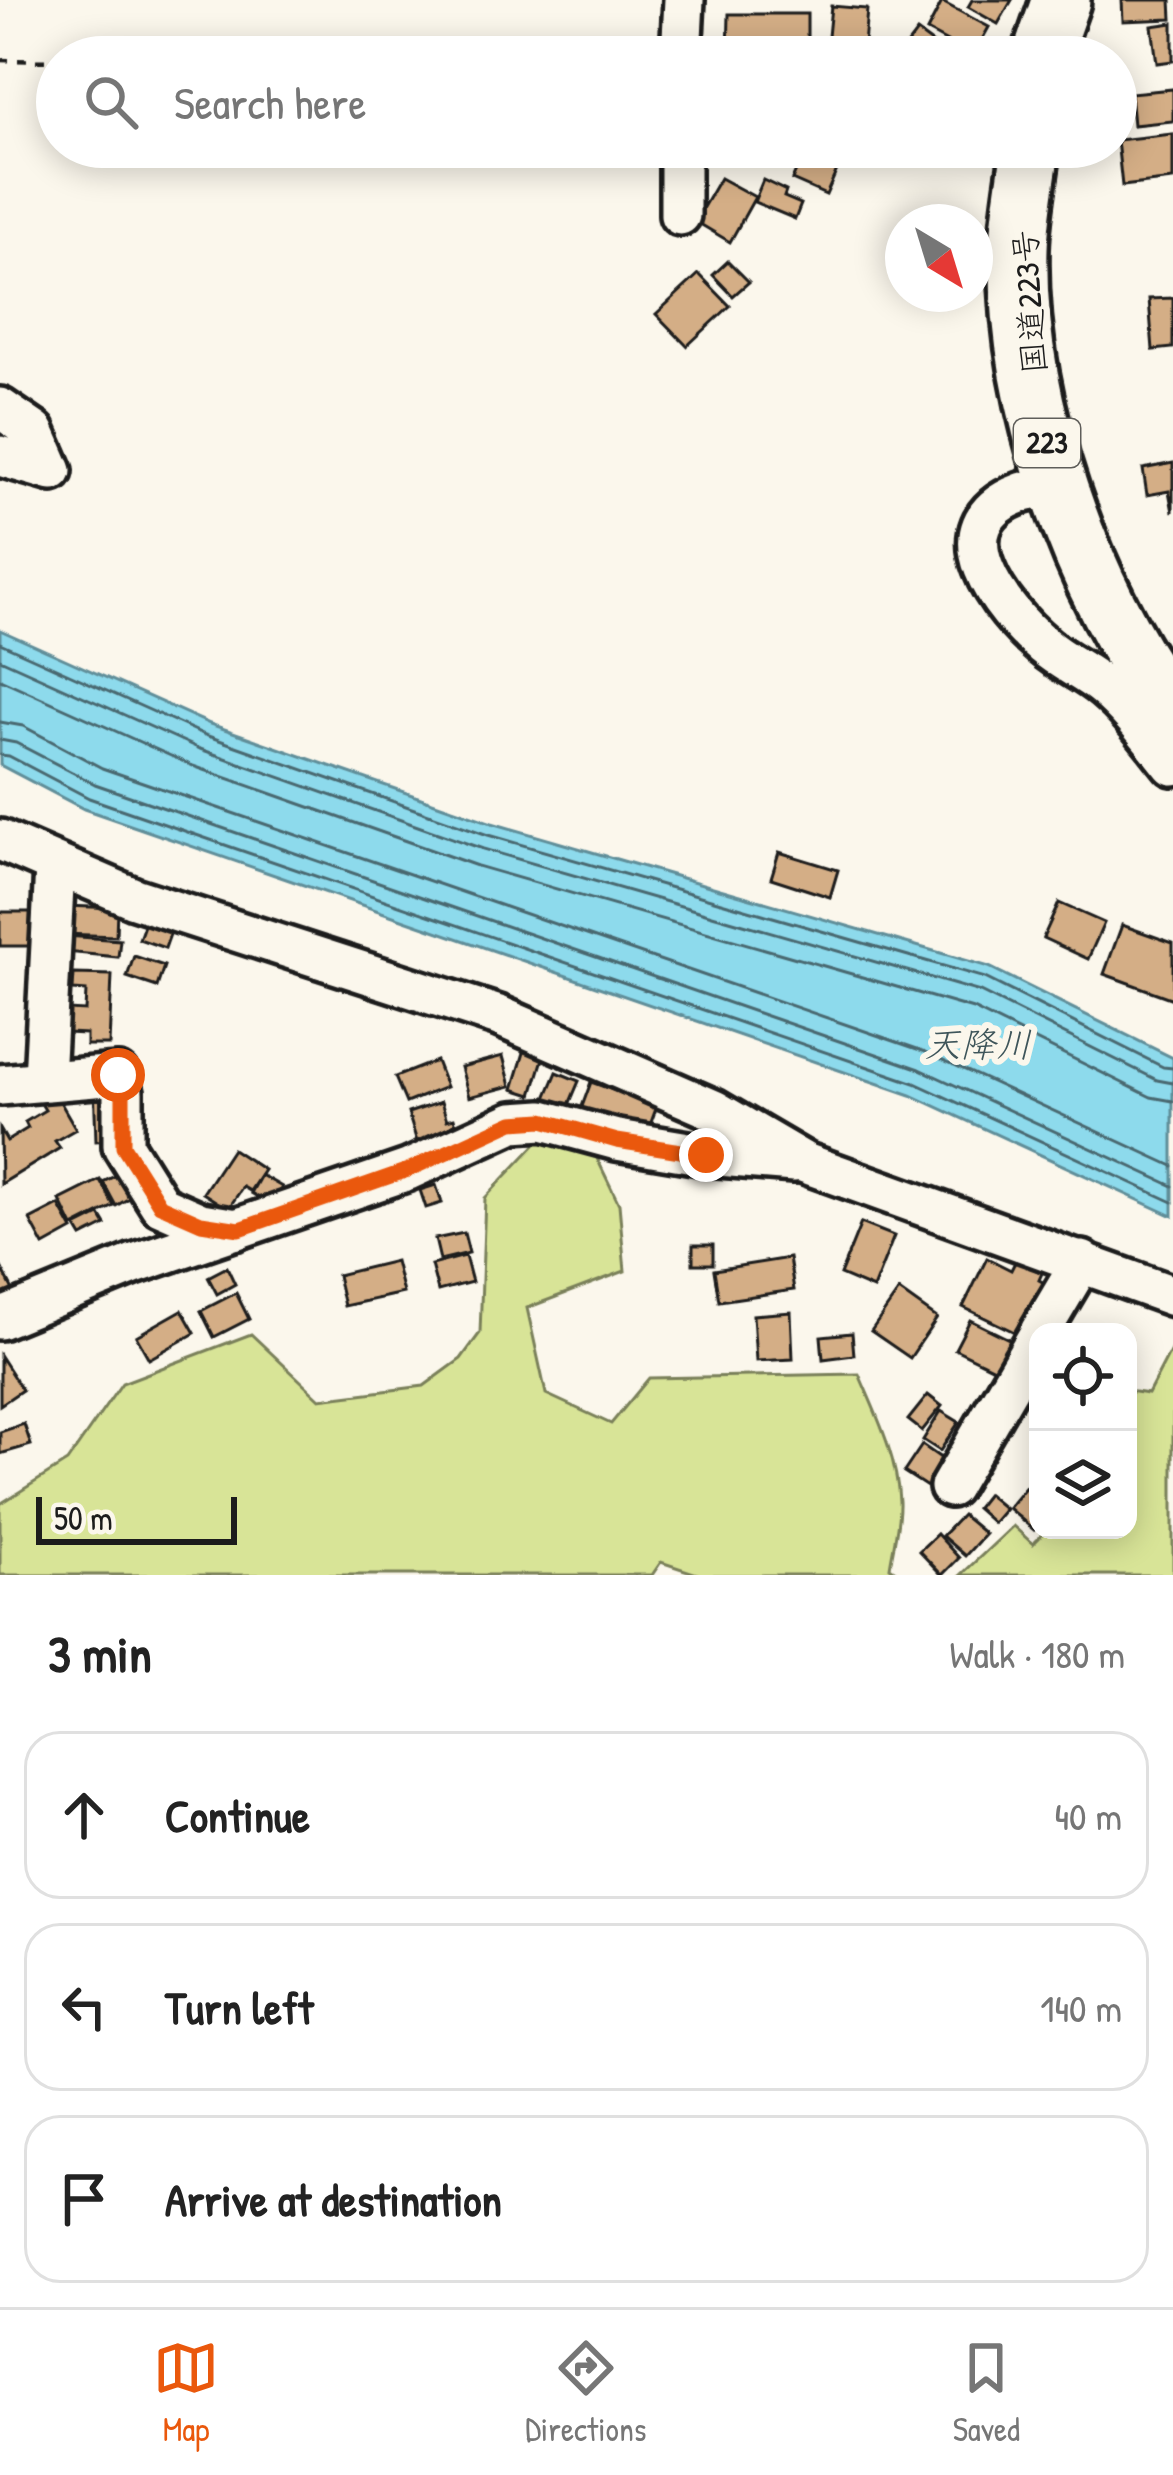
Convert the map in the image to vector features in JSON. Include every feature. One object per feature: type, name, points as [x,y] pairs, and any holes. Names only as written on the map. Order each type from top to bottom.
[{"type":"highway","points":[[1049,36],[1061,0]]},
{"type":"highway","name":"国道223号","points":[[1028,168],[1019,247],[1027,355],[1058,487],[1100,591],[1131,652],[1173,713]]},
{"type":"street","points":[[682,36],[684,0]]},
{"type":"street","points":[[680,168],[680,214]]},
{"type":"street","points":[[0,408],[34,432],[52,471],[0,456]]},
{"type":"street","points":[[1058,487],[1020,494],[995,509],[980,527],[981,566],[1027,631],[1112,693],[1173,765]]},
{"type":"street","points":[[0,840],[134,898],[499,1016],[714,1110],[806,1162],[1170,1288]]},
{"type":"street","points":[[44,1079],[55,867]]},
{"type":"street","points":[[0,1085],[118,1075],[123,1092],[123,1146],[160,1205],[201,1223],[240,1229]]},
{"type":"street","points":[[0,1319],[134,1264],[408,1170],[513,1122],[543,1120],[617,1141],[706,1155],[806,1162]]},
{"type":"street","points":[[1045,1323],[1082,1261]]},
{"type":"street","points":[[950,1487],[1029,1351]]},
{"type":"path","points":[[0,60],[36,61]]},
{"type":"green space","points":[[538,1142],[594,1152],[619,1204],[625,1271],[527,1308],[546,1394],[611,1424],[649,1378],[859,1374],[894,1468],[899,1509],[890,1567],[901,1575],[700,1575],[661,1562],[652,1575],[0,1575],[0,1504],[67,1462],[122,1383],[251,1334],[320,1399],[424,1386],[461,1359],[480,1333],[485,1198]]},
{"type":"green space","points":[[1173,1346],[1173,1575],[961,1575],[1013,1526],[1033,1544],[1038,1539],[1137,1539],[1137,1392],[1148,1394]]},
{"type":"water","name":"天降川","points":[[0,630],[210,724],[492,823],[989,967],[1173,1058],[1173,1216],[911,1095],[84,809],[0,765]]},
{"type":"building","points":[[972,0],[1012,0],[998,24],[968,7]]},
{"type":"building","points":[[1122,0],[1171,0],[1172,19],[1123,21]]},
{"type":"building","points":[[942,2],[989,27],[984,36],[936,36],[927,31]]},
{"type":"building","points":[[831,6],[867,9],[865,36],[828,36]]},
{"type":"building","points":[[729,14],[807,14],[807,36],[728,36]]},
{"type":"building","points":[[1173,23],[1173,61],[1157,63],[1152,26]]},
{"type":"building","points":[[1173,89],[1173,121],[1137,125],[1137,92]]},
{"type":"building","points":[[1173,134],[1173,180],[1122,186],[1120,168],[1137,168],[1137,138]]},
{"type":"building","points":[[797,168],[838,168],[826,195],[792,180]]},
{"type":"building","points":[[720,178],[755,197],[730,242],[695,221]]},
{"type":"building","points":[[763,180],[801,204],[795,219],[754,202]]},
{"type":"building","points":[[728,261],[749,282],[733,296],[713,275]]},
{"type":"building","points":[[699,274],[730,306],[687,346],[656,314]]},
{"type":"building","points":[[1173,298],[1173,348],[1153,350],[1149,299]]},
{"type":"building","points":[[1173,463],[1173,512],[1169,491],[1147,495],[1143,469]]},
{"type":"building","points":[[779,852],[838,870],[830,897],[771,878]]},
{"type":"building","points":[[1059,903],[1104,923],[1088,959],[1043,938]]},
{"type":"building","points":[[65,906],[117,908],[116,936],[64,934]]},
{"type":"building","points":[[0,912],[34,912],[33,946],[0,946]]},
{"type":"building","points":[[148,914],[174,923],[165,948],[139,939]]},
{"type":"building","points":[[1122,925],[1173,943],[1173,999],[1104,974]]},
{"type":"building","points":[[66,936],[120,940],[118,957],[65,952]]},
{"type":"building","points":[[134,956],[164,966],[157,987],[127,977]]},
{"type":"building","points":[[74,974],[112,975],[109,1045],[86,1045],[86,1034],[67,1033],[68,1010],[85,1011],[86,991],[73,990]]},
{"type":"building","points":[[526,1046],[545,1052],[532,1095],[513,1089]]},
{"type":"building","points":[[503,1056],[511,1086],[469,1097],[461,1067]]},
{"type":"building","points":[[436,1061],[446,1087],[406,1103],[395,1077]]},
{"type":"building","points":[[557,1072],[579,1081],[568,1107],[546,1098]]},
{"type":"building","points":[[112,1082],[114,1140],[96,1141],[94,1083]]},
{"type":"building","points":[[591,1082],[657,1106],[646,1136],[580,1112]]},
{"type":"building","points":[[54,1091],[76,1129],[55,1141],[60,1148],[1,1184],[0,1129],[7,1141],[28,1128],[25,1122],[45,1110],[39,1100]]},
{"type":"building","points":[[441,1102],[447,1120],[454,1118],[458,1131],[418,1145],[408,1113]]},
{"type":"building","points":[[232,1149],[264,1170],[250,1191],[243,1187],[228,1209],[203,1193]]},
{"type":"building","points":[[119,1174],[131,1197],[116,1206],[103,1182]]},
{"type":"building","points":[[261,1175],[282,1187],[271,1205],[251,1193]]},
{"type":"building","points":[[100,1180],[114,1206],[73,1227],[60,1200]]},
{"type":"building","points":[[436,1185],[442,1203],[426,1208],[420,1190]]},
{"type":"building","points":[[59,1205],[73,1230],[44,1246],[30,1220]]},
{"type":"building","points":[[100,1215],[106,1225],[82,1237],[76,1227]]},
{"type":"building","points":[[861,1223],[894,1236],[873,1289],[840,1275]]},
{"type":"building","points":[[464,1233],[469,1253],[440,1260],[435,1239]]},
{"type":"building","points":[[693,1245],[713,1245],[713,1264],[693,1264]]},
{"type":"building","points":[[465,1256],[472,1282],[438,1291],[431,1265]]},
{"type":"building","points":[[789,1258],[794,1290],[719,1301],[714,1270]]},
{"type":"building","points":[[987,1258],[1011,1270],[1016,1260],[1042,1273],[1039,1280],[1052,1287],[1034,1323],[1029,1323],[1027,1338],[963,1307]]},
{"type":"building","points":[[395,1261],[403,1293],[344,1306],[337,1275]]},
{"type":"building","points":[[0,1265],[14,1292],[0,1299]]},
{"type":"building","points":[[227,1267],[235,1284],[217,1294],[208,1277]]},
{"type":"building","points":[[899,1291],[937,1318],[910,1358],[871,1331]]},
{"type":"building","points":[[236,1293],[249,1319],[214,1337],[201,1311]]},
{"type":"building","points":[[182,1310],[195,1333],[149,1359],[136,1336]]},
{"type":"building","points":[[791,1312],[793,1359],[756,1361],[753,1315]]},
{"type":"building","points":[[970,1320],[1021,1345],[1006,1374],[955,1349]]},
{"type":"building","points":[[852,1333],[854,1355],[823,1359],[821,1336]]},
{"type":"building","points":[[0,1356],[22,1390],[0,1405]]},
{"type":"building","points":[[928,1395],[942,1406],[922,1431],[908,1420]]},
{"type":"building","points":[[941,1411],[959,1422],[940,1451],[923,1440]]},
{"type":"building","points":[[24,1424],[31,1445],[0,1454],[0,1432]]},
{"type":"building","points":[[922,1445],[945,1461],[927,1487],[904,1472]]},
{"type":"building","points":[[1027,1485],[1029,1487],[1029,1526],[1008,1508]]},
{"type":"building","points":[[987,1494],[1005,1509],[993,1523],[976,1508]]},
{"type":"building","points":[[962,1515],[985,1534],[965,1556],[942,1536]]},
{"type":"building","points":[[937,1534],[959,1558],[942,1575],[919,1551]]},
{"type":"route","points":[[118,1075],[123,1092],[123,1146],[160,1205],[201,1223],[240,1229],[408,1170],[513,1122],[543,1120],[617,1141],[706,1155]]}]
